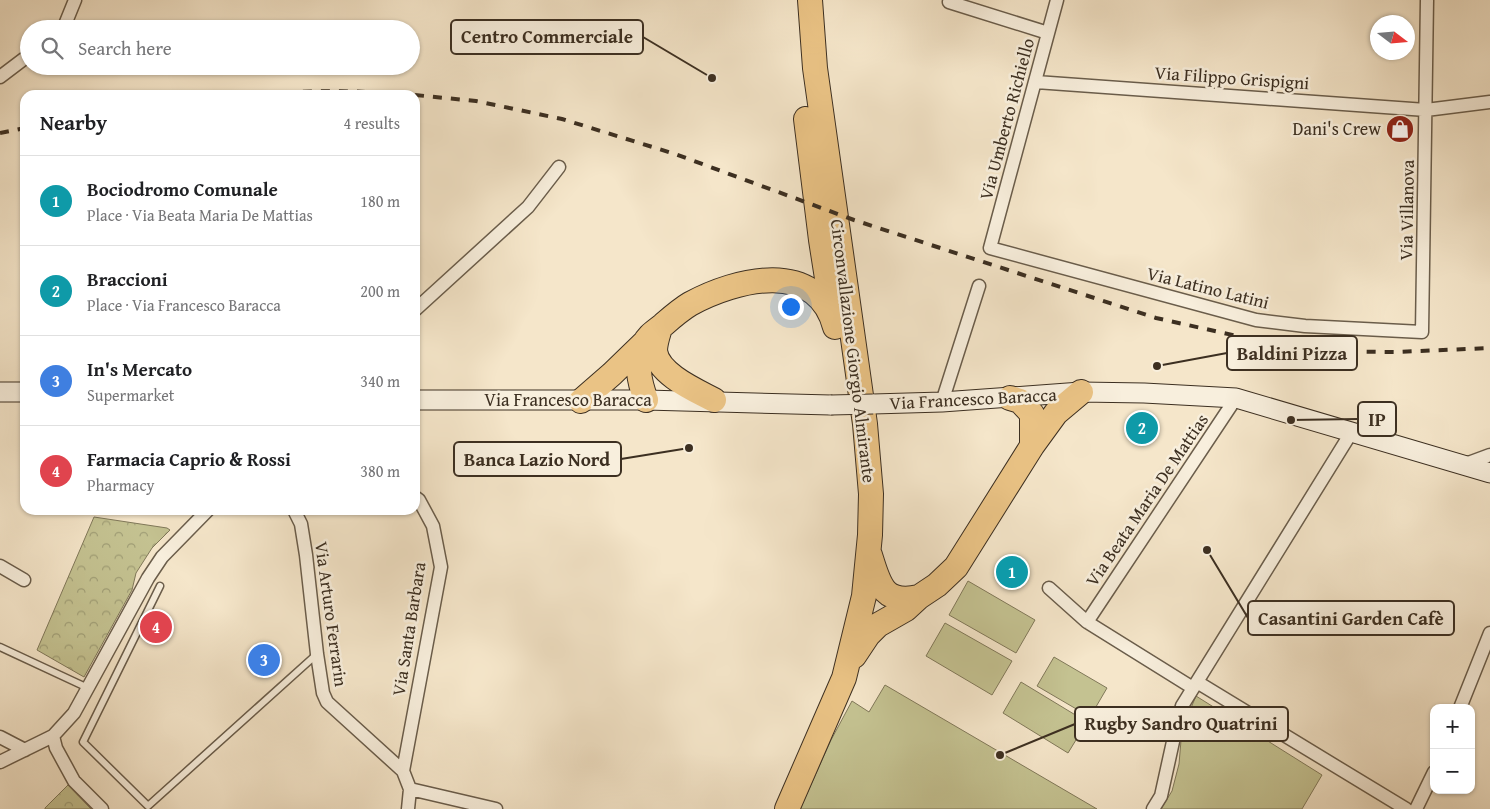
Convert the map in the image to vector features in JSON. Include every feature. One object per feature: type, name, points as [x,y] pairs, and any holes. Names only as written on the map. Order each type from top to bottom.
[{"type":"highway","name":"Circonvallazione Giorgio Almirante","points":[[772,809],[827,676],[838,640],[852,572],[857,525],[856,475],[821,240],[802,88],[795,0]]},
{"type":"highway","name":"Circonvallazione Giorgio Almirante","points":[[787,809],[844,678],[864,596],[871,494],[865,424],[817,78],[810,0]]},
{"type":"highway","points":[[778,280],[803,268],[814,254],[821,240]]},
{"type":"highway","points":[[646,400],[640,383],[639,359],[689,305],[726,288],[746,283],[778,280],[802,285],[817,294],[828,309],[835,327]]},
{"type":"highway","points":[[654,342],[662,366],[672,375],[714,400]]},
{"type":"highway","points":[[581,400],[654,342]]},
{"type":"highway","points":[[1010,398],[1047,404],[1081,392]]},
{"type":"highway","points":[[844,678],[854,656],[868,635],[878,625],[906,609],[919,597],[937,585],[956,567],[1032,446],[1047,404]]},
{"type":"highway","points":[[868,551],[883,590],[897,598],[919,597]]},
{"type":"main road","points":[[0,392],[20,392]]},
{"type":"main road","name":"Via Francesco Baracca","points":[[1081,392],[1236,398],[1490,473]]},
{"type":"main road","name":"Via Francesco Baracca","points":[[420,400],[714,400],[831,405],[1010,398]]},
{"type":"street","points":[[67,20],[75,0]]},
{"type":"street","name":"Via Umberto Richiello","points":[[990,248],[1057,0]]},
{"type":"street","name":"Via Villanova","points":[[1422,332],[1428,0]]},
{"type":"street","points":[[950,2],[1048,33]]},
{"type":"street","points":[[0,77],[20,62]]},
{"type":"street","name":"Via Filippo Grispigni","points":[[1036,82],[1426,110],[1490,102]]},
{"type":"street","points":[[420,305],[528,207],[559,167]]},
{"type":"street","name":"Via Latino Latini","points":[[990,248],[1256,320],[1305,326],[1422,332]]},
{"type":"street","points":[[942,402],[979,286]]},
{"type":"street","name":"Via Beata Maria De Mattias","points":[[1087,622],[1236,398]]},
{"type":"street","points":[[1153,809],[1161,796],[1182,706],[1351,433]]},
{"type":"street","points":[[1462,465],[1490,455]]},
{"type":"street","name":"Via Santa Barbara","points":[[403,771],[441,567],[433,526],[420,502]]},
{"type":"street","points":[[0,762],[53,736],[74,713],[152,571],[162,557],[203,515]]},
{"type":"street","name":"Via Arturo Ferrarin","points":[[296,515],[301,524],[306,555],[323,693],[327,702],[403,771],[410,789],[408,809]]},
{"type":"street","points":[[0,566],[24,580]]},
{"type":"street","points":[[1049,588],[1087,622],[1406,809]]},
{"type":"street","points":[[1462,704],[1490,634]]},
{"type":"street","points":[[53,736],[56,748],[74,781],[102,809]]},
{"type":"street","points":[[0,737],[25,750]]},
{"type":"street","points":[[1416,809],[1430,780]]},
{"type":"street","points":[[410,789],[496,809]]},
{"type":"lane","points":[[160,586],[83,742],[148,806],[317,654]]},
{"type":"lane","points":[[0,647],[88,688]]},
{"type":"green space","points":[[94,517],[170,530],[152,548],[136,573],[132,590],[84,677],[37,650]]},
{"type":"green space","points":[[968,581],[1035,620],[1016,653],[949,615]]},
{"type":"green space","points":[[945,623],[1012,661],[992,695],[926,656]]},
{"type":"green space","points":[[1054,657],[1107,688],[1090,717],[1037,686]]},
{"type":"green space","points":[[1021,682],[1087,722],[1068,753],[1003,713]]},
{"type":"green space","points":[[885,685],[1097,809],[800,809],[831,740],[852,701],[869,712]]},
{"type":"green space","points":[[1196,696],[1322,775],[1302,809],[1161,809],[1172,791],[1179,764],[1182,729]]},
{"type":"green space","points":[[68,785],[91,809],[45,809],[45,808]]},
{"type":"railway","points":[[420,95],[476,101],[562,119],[675,154],[854,220],[1156,318],[1305,351],[1396,352],[1490,348]]},
{"type":"railway","points":[[0,133],[20,129]]},
{"type":"place","name":"Centro Commerciale","points":[[712,78]]},
{"type":"place","name":"Dani's Crew","points":[[1400,129]]},
{"type":"place","name":"Baldini Pizza","points":[[1157,366]]},
{"type":"place","name":"IP","points":[[1291,420]]},
{"type":"place","name":"Braccioni","points":[[1142,428]]},
{"type":"place","name":"Banca Lazio Nord","points":[[689,448]]},
{"type":"place","name":"Casantini Garden Cafè","points":[[1207,550]]},
{"type":"place","name":"Bociodromo Comunale","points":[[1012,572]]},
{"type":"place","name":"Farmacia Caprio & Rossi","points":[[156,627]]},
{"type":"place","name":"In's Mercato","points":[[264,660]]},
{"type":"place","name":"Rugby Sandro Quatrini","points":[[1000,755]]}]
